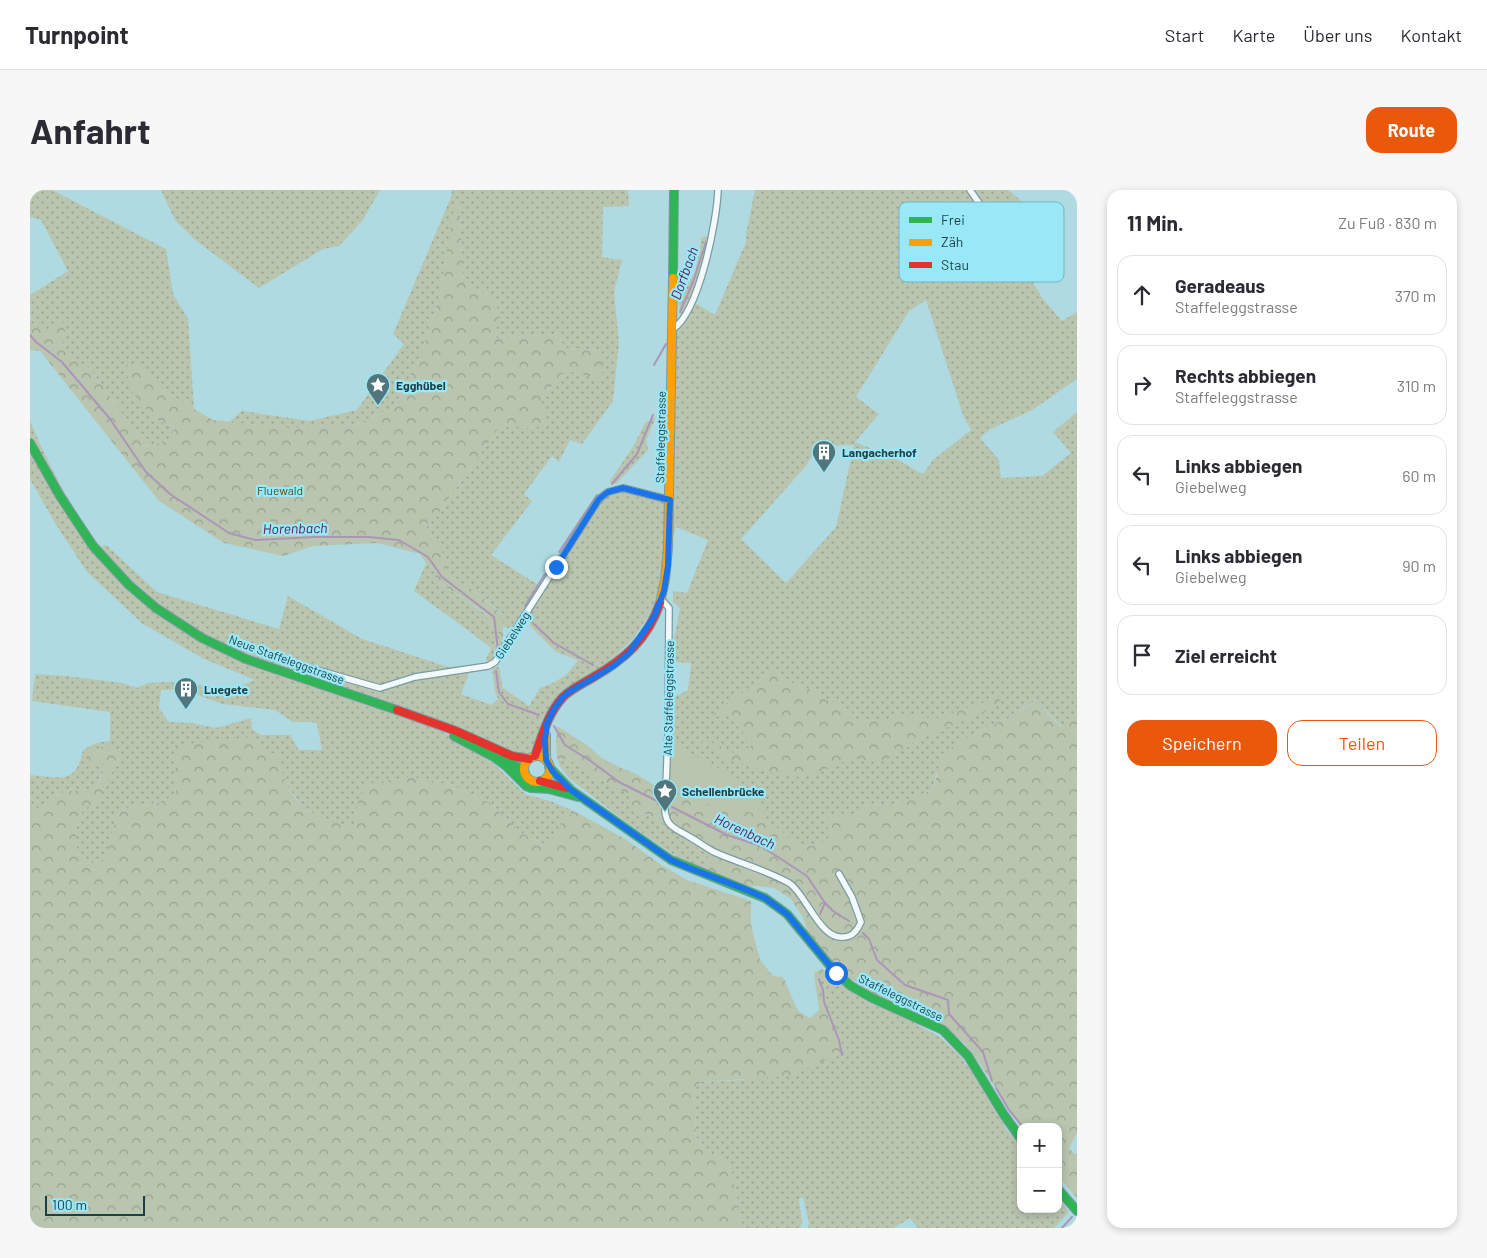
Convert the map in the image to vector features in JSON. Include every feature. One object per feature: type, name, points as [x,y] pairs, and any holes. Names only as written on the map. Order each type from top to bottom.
[{"type":"main road","name":"Staffeleggstrasse","points":[[532,758],[554,709],[563,697],[612,667],[629,653],[654,617],[662,600],[668,566],[670,500],[674,190]]},
{"type":"main road","name":"Neue Staffeleggstrasse","points":[[30,443],[60,496],[92,546],[129,585],[163,613],[202,638],[246,659],[456,731],[512,756],[532,758]]},
{"type":"main road","name":"Staffeleggstrasse","points":[[547,723],[545,740],[548,763],[571,790],[671,860],[765,898],[787,914],[836,973],[851,986],[872,998],[943,1030],[968,1056],[1017,1133]]},
{"type":"main road","points":[[437,725],[494,757],[526,786],[549,789],[583,798]]},
{"type":"main road","points":[[494,757],[502,758],[515,765],[533,781],[540,781],[548,776],[548,763],[543,758],[532,758],[525,764],[525,773]]},
{"type":"main road","name":"Staffeleggstrasse","points":[[540,781],[571,790]]},
{"type":"main road","points":[[1062,1194],[1077,1211]]},
{"type":"street","points":[[673,329],[679,325],[692,301],[704,269],[714,226],[718,190]]},
{"type":"street","points":[[970,190],[978,202]]},
{"type":"street","name":"Giebelweg","points":[[297,667],[310,668],[380,688],[415,677],[488,666],[496,662],[599,499],[608,492],[623,488],[670,500]]},
{"type":"street","name":"Alte Staffeleggstrasse","points":[[662,600],[669,608],[666,818],[673,827],[713,851],[795,887],[808,908],[823,926],[831,934],[844,938],[853,935],[861,922],[852,897],[839,874]]},
{"type":"green space","points":[[30,190],[52,190],[166,249],[173,294],[188,319],[194,409],[159,388],[136,364],[155,419],[175,428],[168,441],[146,446],[90,369],[61,350],[65,329],[62,321],[49,335],[31,323],[30,295],[68,271],[41,220],[30,217]]},
{"type":"green space","points":[[161,190],[380,190],[362,221],[339,246],[323,249],[259,288],[194,239],[175,220]]},
{"type":"green space","points":[[452,190],[628,190],[629,206],[603,207],[602,257],[622,260],[614,292],[619,342],[613,401],[582,444],[570,440],[559,462],[552,456],[524,494],[532,501],[491,555],[543,588],[599,499],[623,488],[669,500],[675,337],[679,325],[692,301],[715,315],[746,242],[755,190],[1008,190],[1023,202],[899,202],[899,282],[1033,282],[1043,299],[1062,321],[1077,312],[1077,379],[1032,410],[989,430],[980,438],[999,460],[1001,478],[1042,476],[1071,453],[1053,432],[1077,412],[1077,714],[1062,727],[1036,700],[1011,717],[974,733],[936,774],[933,789],[908,801],[891,805],[868,804],[855,815],[842,818],[824,817],[830,832],[828,840],[814,846],[797,845],[775,826],[735,808],[670,784],[672,698],[688,690],[691,663],[675,662],[673,644],[680,608],[673,602],[673,591],[687,593],[708,540],[676,527],[653,608],[635,637],[604,667],[553,701],[541,722],[536,747],[524,757],[395,704],[260,659],[261,668],[395,712],[439,730],[467,745],[494,764],[525,794],[553,802],[576,812],[564,818],[548,846],[523,834],[488,802],[454,786],[409,777],[358,803],[355,827],[336,824],[320,818],[302,805],[286,785],[280,767],[176,795],[157,803],[126,808],[117,816],[106,859],[92,863],[78,861],[76,834],[80,815],[87,807],[98,801],[101,790],[119,759],[100,763],[105,763],[107,767],[94,791],[65,791],[30,813],[30,775],[65,777],[71,774],[80,761],[83,750],[96,743],[110,741],[110,712],[32,701],[35,674],[122,683],[137,688],[148,683],[167,682],[240,686],[255,680],[204,659],[143,624],[87,572],[55,523],[30,479],[30,421],[61,486],[101,547],[106,545],[157,592],[279,629],[288,596],[362,639],[448,667],[472,665],[461,694],[491,705],[498,699],[495,692],[492,668],[499,667],[503,688],[529,706],[540,688],[555,682],[567,674],[578,660],[556,652],[530,626],[529,617],[512,630],[503,626],[503,614],[473,590],[447,575],[446,559],[426,526],[440,511],[500,426],[536,428],[541,399],[565,370],[602,350],[564,348],[559,334],[494,338],[488,294],[463,284],[460,208],[456,202],[440,293],[422,352],[395,406],[356,425],[289,428],[229,422],[242,411],[310,421],[357,410],[404,344],[393,334],[451,197]],"holes":[[[926,300],[963,415],[971,430],[933,460],[923,474],[896,459],[855,442],[879,414],[856,397],[909,311]],[[854,445],[836,527],[786,583],[741,539],[806,466],[818,446]],[[161,690],[175,690],[198,695],[223,704],[275,710],[293,722],[312,722],[317,724],[322,750],[299,750],[290,735],[261,735],[252,729],[251,718],[216,728],[191,723],[169,722],[159,708]]]},
{"type":"green space","name":"Fluewald","points":[[455,201],[460,208],[463,284],[488,294],[501,313],[494,338],[559,334],[564,348],[602,350],[603,380],[565,370],[541,399],[547,422],[536,428],[500,426],[440,511],[426,526],[446,559],[447,575],[473,590],[503,615],[503,639],[484,612],[436,581],[435,570],[426,563],[420,554],[377,543],[313,546],[283,556],[224,543],[159,501],[40,351],[30,350],[30,322],[49,335],[62,320],[65,329],[62,350],[90,369],[146,446],[168,441],[175,428],[155,419],[129,389],[126,365],[136,364],[159,388],[213,420],[289,428],[356,425],[395,406],[422,352],[440,293]]},
{"type":"green space","points":[[710,236],[694,289],[681,317],[678,300],[695,272],[702,237]]},
{"type":"green space","points":[[656,417],[646,440],[648,450],[616,484],[609,482],[633,447],[645,423]]},
{"type":"green space","points":[[426,563],[435,570],[436,581],[484,613],[503,639],[501,658],[485,662],[491,648],[414,591]]},
{"type":"green space","points":[[773,671],[789,682],[806,687],[818,695],[846,708],[852,712],[856,719],[863,721],[878,721],[897,716],[920,715],[931,719],[947,716],[998,696],[1001,703],[915,741],[888,758],[871,762],[856,759],[808,775],[786,776],[726,759],[701,743],[707,740],[736,754],[753,745],[729,716],[713,715]]},
{"type":"green space","points":[[1037,700],[1061,727],[1077,714],[1077,1133],[1069,1148],[1074,1154],[1077,1154],[1077,1198],[1062,1181],[1062,1123],[1018,1123],[964,1043],[944,1026],[910,1009],[885,1000],[844,974],[808,934],[803,917],[790,898],[774,888],[747,886],[702,867],[709,855],[649,815],[633,812],[630,802],[631,795],[589,774],[570,760],[557,758],[557,726],[587,745],[602,758],[654,785],[670,784],[686,797],[758,815],[775,826],[797,845],[814,846],[828,840],[830,832],[824,818],[834,814],[842,818],[855,815],[868,804],[891,805],[908,801],[933,789],[943,753],[974,733],[1011,717]]},
{"type":"green space","points":[[252,737],[268,752],[281,755],[282,770],[286,784],[303,806],[314,814],[341,824],[355,826],[358,803],[366,784],[409,777],[454,786],[488,802],[523,834],[548,846],[564,818],[576,812],[625,839],[663,866],[687,880],[751,901],[751,925],[760,960],[773,976],[783,977],[798,1011],[810,1018],[819,1010],[814,973],[822,969],[829,975],[820,983],[822,998],[843,1040],[839,1054],[790,1076],[701,1082],[694,1089],[696,1137],[712,1154],[730,1163],[743,1228],[30,1228],[30,813],[65,791],[94,791],[107,767],[105,763],[100,764],[94,769],[87,766],[88,757],[92,750],[100,748],[110,747],[117,750],[121,753],[119,759],[98,801],[84,810],[80,815],[77,827],[79,861],[92,863],[106,859],[117,816],[126,808],[157,803],[176,795],[175,745]]},
{"type":"green space","points":[[671,743],[739,779],[762,809],[767,821],[758,815],[735,808],[713,805],[686,797],[670,784]]},
{"type":"green space","points":[[557,758],[570,760],[589,774],[631,795],[641,814],[649,815],[709,855],[702,867],[680,859],[622,819],[570,779],[561,768]]},
{"type":"green space","points":[[829,975],[853,993],[872,1004],[909,1019],[940,1037],[960,1056],[1017,1143],[1017,1213],[1062,1213],[1062,1202],[1069,1212],[1054,1228],[918,1228],[910,1218],[894,1228],[808,1228],[809,1223],[803,1197],[799,1199],[802,1222],[800,1228],[743,1228],[730,1163],[712,1154],[696,1137],[694,1089],[701,1082],[744,1080],[829,1010],[822,998],[820,983]]},
{"type":"waterway","name":"Dorfbach","points":[[680,312],[693,282],[706,242]]},
{"type":"waterway","name":"Horenbach","points":[[30,335],[62,362],[110,419],[146,472],[170,494],[229,533],[255,540],[315,537],[369,537],[399,540],[428,557],[442,577],[494,617],[498,650]]},
{"type":"waterway","name":"Dorfbach","points":[[654,365],[666,344]]},
{"type":"waterway","name":"Dorfbach","points":[[612,484],[637,454],[653,415]]},
{"type":"waterway","name":"Dorfbach","points":[[559,552],[597,495]]},
{"type":"waterway","name":"Dorfbach","points":[[525,606],[545,574]]},
{"type":"waterway","name":"Dorfbach","points":[[534,624],[554,643],[593,665]]},
{"type":"waterway","name":"Horenbach","points":[[496,671],[499,692],[508,704],[539,715]]},
{"type":"waterway","name":"Horenbach","points":[[554,726],[565,745],[619,782],[659,802]]},
{"type":"waterway","name":"Horenbach","points":[[672,807],[727,835],[761,846],[807,876],[825,903],[833,911],[849,921]]},
{"type":"waterway","points":[[820,914],[825,903]]},
{"type":"waterway","points":[[863,933],[869,939],[877,960],[905,985],[948,1000],[949,1014],[983,1052],[992,1081]]},
{"type":"waterway","points":[[819,979],[823,990],[824,1002],[839,1040],[842,1055]]},
{"type":"waterway","points":[[996,1088],[1009,1110],[1020,1123]]},
{"type":"waterway","points":[[1062,1228],[1072,1217]]},
{"type":"traffic: fast","points":[[673,278],[674,190]]},
{"type":"traffic: fast","points":[[30,443],[60,496],[93,546],[129,585],[156,608],[202,638],[246,659],[397,710]]},
{"type":"traffic: fast","points":[[454,736],[494,757],[526,786],[549,789],[578,797]]},
{"type":"traffic: fast","points":[[501,758],[525,773]]},
{"type":"traffic: fast","points":[[549,767],[571,790],[671,860],[765,898],[787,914],[836,973],[851,986],[872,998],[943,1030],[968,1056],[1017,1133]]},
{"type":"traffic: fast","points":[[1062,1194],[1077,1211]]},
{"type":"traffic: slow","points":[[660,603],[665,580],[668,548],[673,278]]},
{"type":"traffic: slow","points":[[546,735],[546,760]]},
{"type":"traffic: slow","points":[[537,756],[546,760],[550,769],[546,778],[537,782],[528,778],[524,769],[528,760],[537,756]]},
{"type":"traffic: jam","points":[[535,756],[546,725],[558,703],[570,692],[625,656],[649,628],[660,603]]},
{"type":"traffic: jam","points":[[397,710],[456,731],[512,756],[529,759]]},
{"type":"traffic: jam","points":[[540,781],[566,788]]},
{"type":"place","name":"Egghübel","points":[[378,406]]},
{"type":"place","name":"Langacherhof","points":[[824,473]]},
{"type":"place","name":"Luegete","points":[[186,710]]},
{"type":"place","name":"Schellenbrücke","points":[[665,812]]},
{"type":"route","points":[[556,567],[599,499],[608,492],[623,488],[670,500],[666,582],[662,600],[654,617],[629,653],[612,667],[563,697],[547,723],[545,740],[546,760],[553,772],[571,790],[655,850],[689,868],[765,898],[787,914],[836,973]]}]
